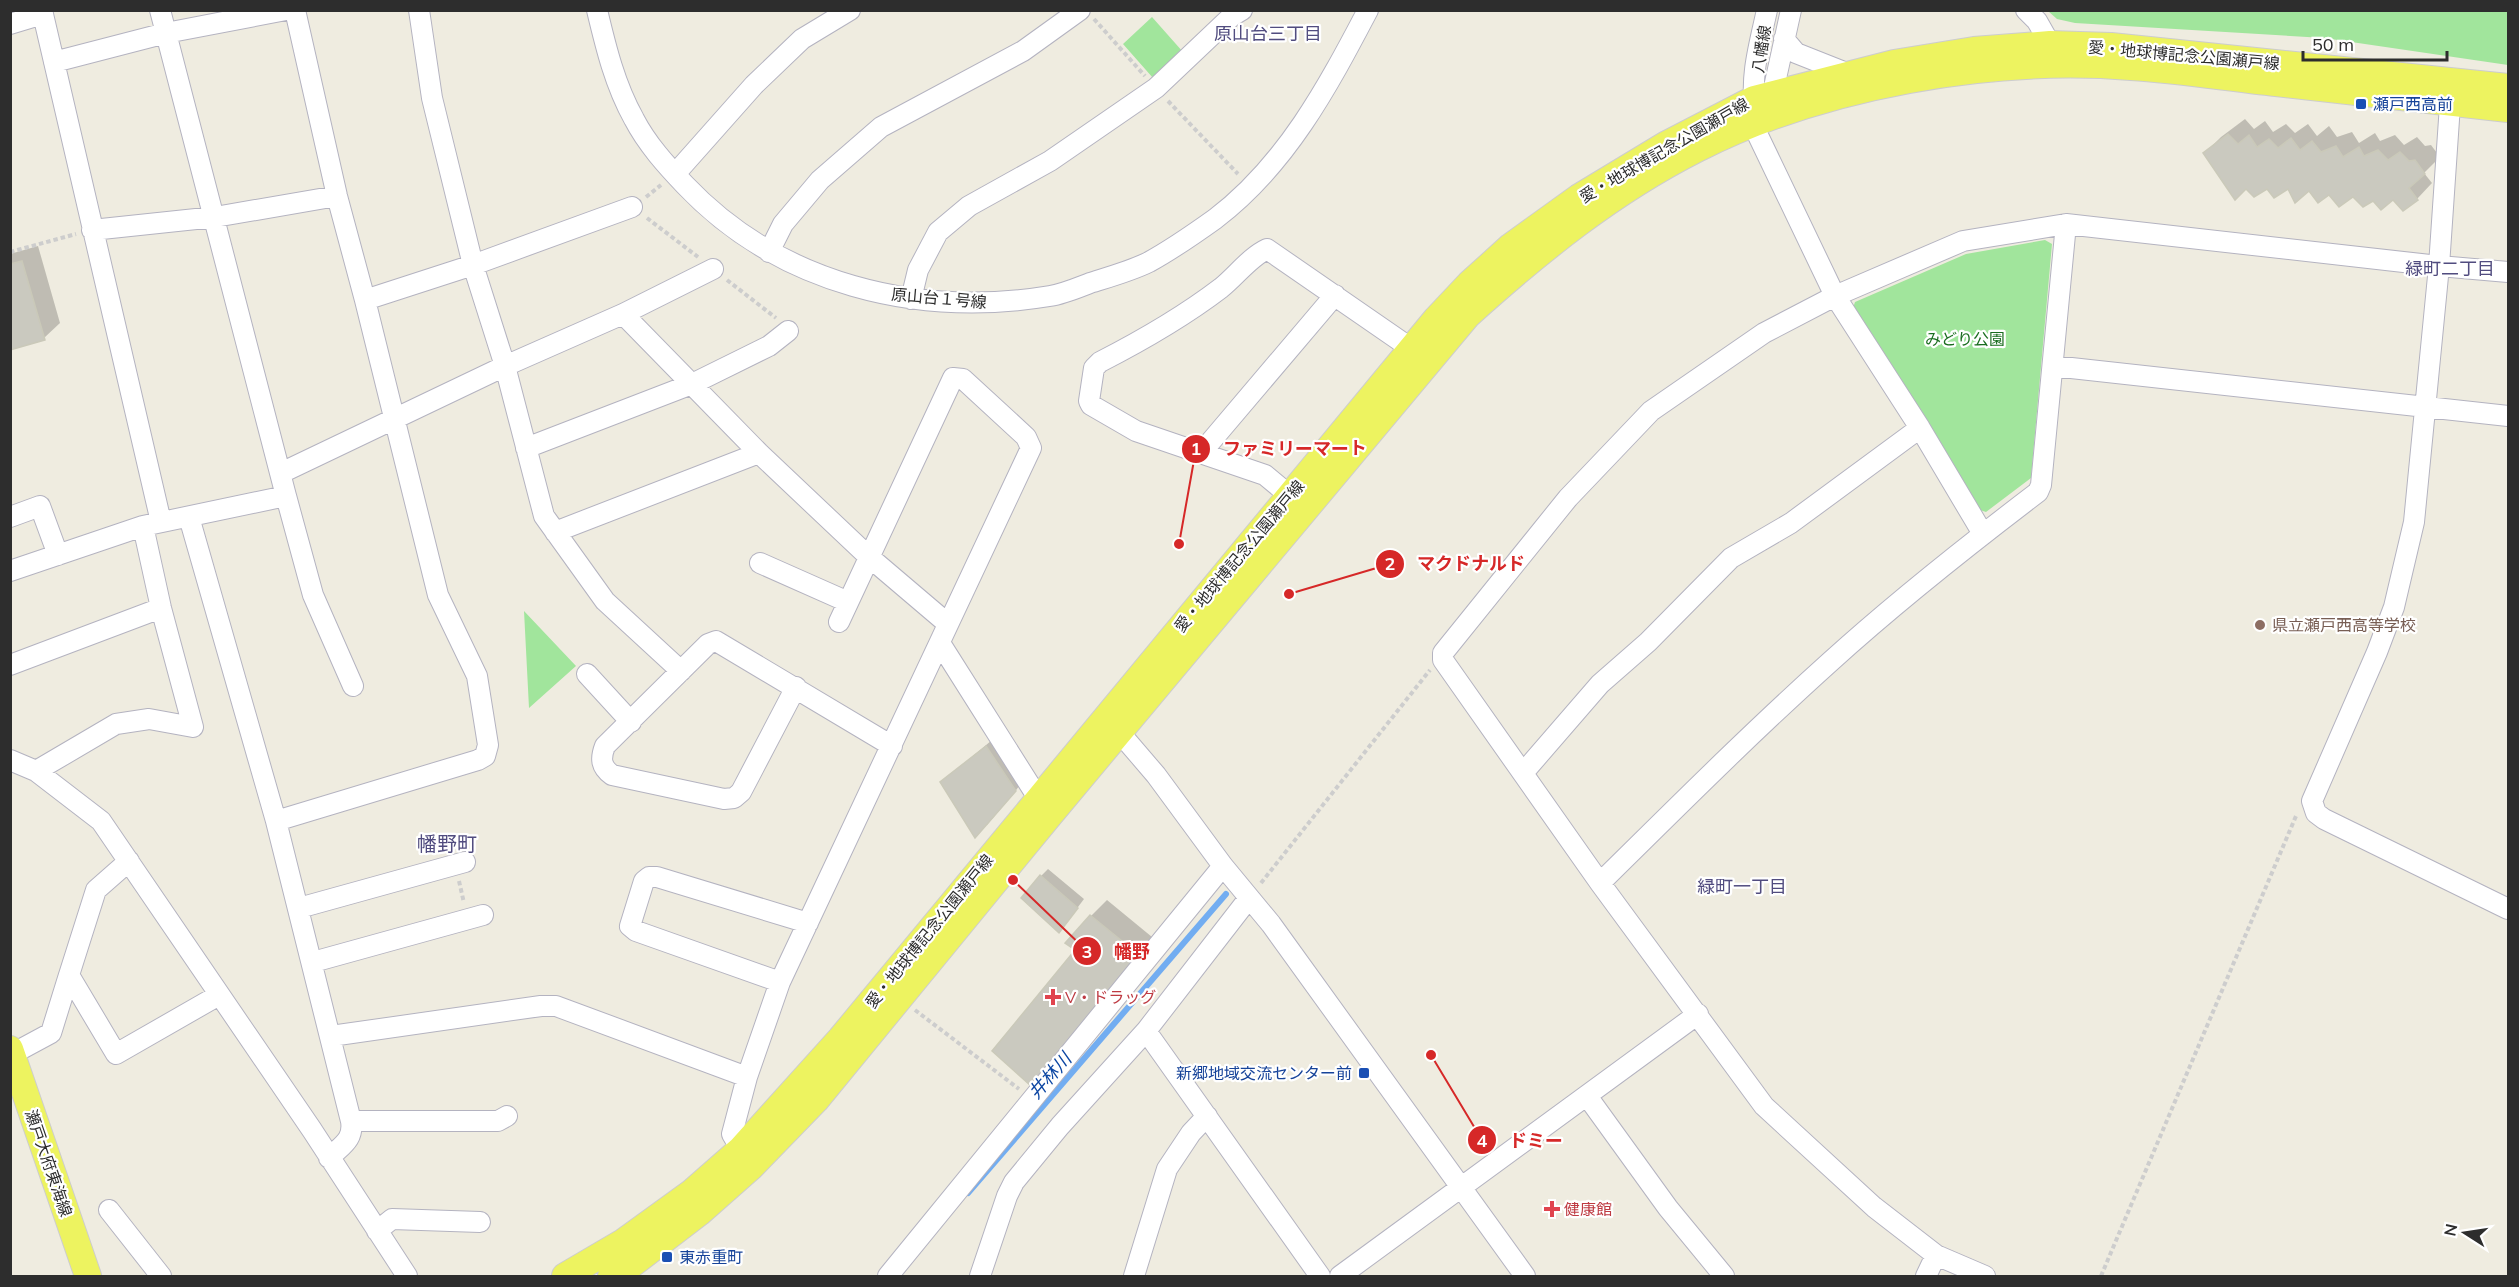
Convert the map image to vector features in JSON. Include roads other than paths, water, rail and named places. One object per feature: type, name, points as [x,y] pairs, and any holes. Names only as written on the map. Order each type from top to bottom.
[{"type":"main road","name":"愛・地球博記念公園瀬戸線","points":[[611,1276],[631,1265],[699,1214],[841,1038],[1044,807],[1420,354],[1469,284],[1510,246],[1589,191],[1665,145],[1762,111],[1849,74],[1894,63],[1974,50],[2050,44],[2162,49],[2450,92],[2508,109]]},
{"type":"main road","name":"愛・地球博記念公園瀬戸線","points":[[1762,111],[1960,73],[2045,66],[2131,67],[2450,92],[2508,87]]},
{"type":"main road","name":"愛・地球博記念公園瀬戸線","points":[[1112,726],[1290,495],[1420,354]]},
{"type":"main road","name":"愛・地球博記念公園瀬戸線","points":[[565,1276],[623,1242],[746,1158],[816,1100],[900,998],[1044,807]]},
{"type":"main road","name":"瀬戸大府東海線","points":[[11,1052],[17,1091],[88,1276]]},
{"type":"street","points":[[160,10],[313,595],[352,686]]},
{"type":"street","points":[[54,62],[226,16],[286,10]]},
{"type":"street","points":[[276,821],[478,760],[485,756],[488,745],[480,686],[438,596],[337,196],[295,10]]},
{"type":"street","points":[[419,10],[432,98],[473,265],[505,366],[543,516],[605,601],[681,671]]},
{"type":"street","name":"原山台１号線","points":[[597,10],[614,77],[650,146],[707,208],[738,232],[800,268],[840,283],[911,299],[989,303],[1053,296],[1148,263],[1216,218],[1279,158],[1304,126],[1368,10]]},
{"type":"street","points":[[675,174],[754,85],[802,39],[850,10]]},
{"type":"street","points":[[769,252],[783,224],[820,180],[880,128],[1023,51],[1080,10]]},
{"type":"street","points":[[911,299],[918,270],[938,232],[969,206],[1050,161],[1156,88],[1232,16],[1242,10]]},
{"type":"street","name":"八幡線","points":[[1762,111],[1758,48],[1767,10]]},
{"type":"street","name":"八幡線","points":[[1762,111],[1791,10]]},
{"type":"street","points":[[2026,10],[2037,21],[2050,44]]},
{"type":"street","points":[[10,24],[42,12],[92,230],[152,524],[161,608],[193,727],[149,720],[116,724],[36,771]]},
{"type":"street","points":[[1784,39],[1796,53],[1849,74]]},
{"type":"street","points":[[2450,92],[2439,266],[2414,522],[2394,607],[2377,652],[2312,801],[2316,813],[2324,819],[2508,909]]},
{"type":"street","points":[[1762,111],[1835,296],[1920,428],[1983,534]]},
{"type":"street","points":[[92,230],[215,217],[337,196]]},
{"type":"street","points":[[365,300],[473,265],[632,207]]},
{"type":"street","points":[[1600,883],[1720,764],[1831,661],[1983,534],[2038,492],[2041,485],[2066,224]]},
{"type":"street","points":[[1985,1276],[1936,1255],[1874,1207],[1764,1107],[1522,773],[1443,660],[1443,653],[1568,498],[1652,411],[1764,333],[1835,296],[1963,241],[2066,224],[2508,272]]},
{"type":"street","points":[[1290,495],[1265,475],[1136,431],[1091,405],[1089,401],[1094,368],[1100,362],[1148,338],[1183,315],[1222,287],[1268,249],[1420,354]]},
{"type":"street","points":[[281,473],[505,366],[623,314],[713,269]]},
{"type":"street","points":[[1201,453],[1335,295]]},
{"type":"street","points":[[623,314],[759,453],[868,556],[948,624]]},
{"type":"street","points":[[526,448],[692,384],[769,346],[788,332]]},
{"type":"street","points":[[2053,366],[2508,416]]},
{"type":"street","points":[[746,1158],[732,1134],[747,1077],[780,982],[1031,448],[1026,437],[963,379],[953,378],[839,622]]},
{"type":"street","points":[[1522,773],[1600,684],[1648,642],[1731,558],[1791,523],[1920,428]]},
{"type":"street","points":[[555,532],[759,453]]},
{"type":"street","points":[[10,570],[152,524],[286,496]]},
{"type":"street","points":[[10,517],[40,506],[58,555]]},
{"type":"street","points":[[189,517],[276,821],[351,1121],[353,1132],[350,1138],[329,1158]]},
{"type":"street","points":[[760,563],[848,602]]},
{"type":"street","points":[[10,665],[161,608]]},
{"type":"street","points":[[796,687],[741,792],[734,798],[724,799],[612,775],[603,769],[601,757],[605,746],[708,644],[716,641],[796,687],[892,746]]},
{"type":"street","points":[[940,643],[1044,807]]},
{"type":"street","points":[[586,674],[631,722]]},
{"type":"street","points":[[1112,726],[1156,775],[1223,866],[1278,934],[1525,1276]]},
{"type":"street","points":[[10,760],[36,771],[100,822],[312,1130],[407,1276]]},
{"type":"street","points":[[11,1052],[51,1033],[96,890],[129,861]]},
{"type":"street","points":[[299,908],[460,863]]},
{"type":"street","points":[[888,1276],[1223,866]]},
{"type":"street","points":[[780,982],[636,931],[630,926],[644,881],[649,877],[657,877],[808,923]]},
{"type":"street","points":[[980,1276],[1007,1196],[1014,1182],[1060,1126],[1146,1031],[1249,898]]},
{"type":"street","points":[[313,962],[475,916]]},
{"type":"street","points":[[69,975],[116,1054],[219,995]]},
{"type":"street","points":[[331,1036],[541,1006],[556,1006],[747,1077]]},
{"type":"street","points":[[1340,1276],[1698,1014]]},
{"type":"street","points":[[1146,1031],[1320,1276]]},
{"type":"street","points":[[1587,1096],[1668,1208],[1724,1276]]},
{"type":"street","points":[[351,1121],[498,1121],[507,1116]]},
{"type":"street","points":[[1134,1276],[1167,1168],[1191,1133],[1207,1116]]},
{"type":"street","points":[[109,1210],[161,1276]]},
{"type":"street","points":[[377,1231],[392,1219],[480,1222]]},
{"type":"street","points":[[1926,1276],[1936,1255]]},
{"type":"waterway","name":"井林川","points":[[968,1193],[1226,894]]},
{"type":"place","name":"瀬戸西高前","points":[[2361,104]]},
{"type":"place","name":"ファミリーマート","points":[[1179,544]]},
{"type":"place","name":"マクドナルド","points":[[1289,594]]},
{"type":"place","name":"県立瀬戸西高等学校","points":[[2260,625]]},
{"type":"place","name":"幡野","points":[[1013,880]]},
{"type":"place","name":"V・ドラッグ","points":[[1053,997]]},
{"type":"place","name":"ドミー","points":[[1431,1055]]},
{"type":"place","name":"新郷地域交流センター前","points":[[1364,1073]]},
{"type":"place","name":"健康館","points":[[1552,1209]]},
{"type":"place","name":"東赤重町","points":[[667,1257]]},
{"type":"district","name":"原山台三丁目","points":[[1268,34]]},
{"type":"district","name":"緑町二丁目","points":[[2450,269]]},
{"type":"district","name":"幡野町","points":[[447,844]]},
{"type":"district","name":"緑町一丁目","points":[[1742,887]]},
{"type":"park label","name":"みどり公園","points":[[1965,339]]}]
